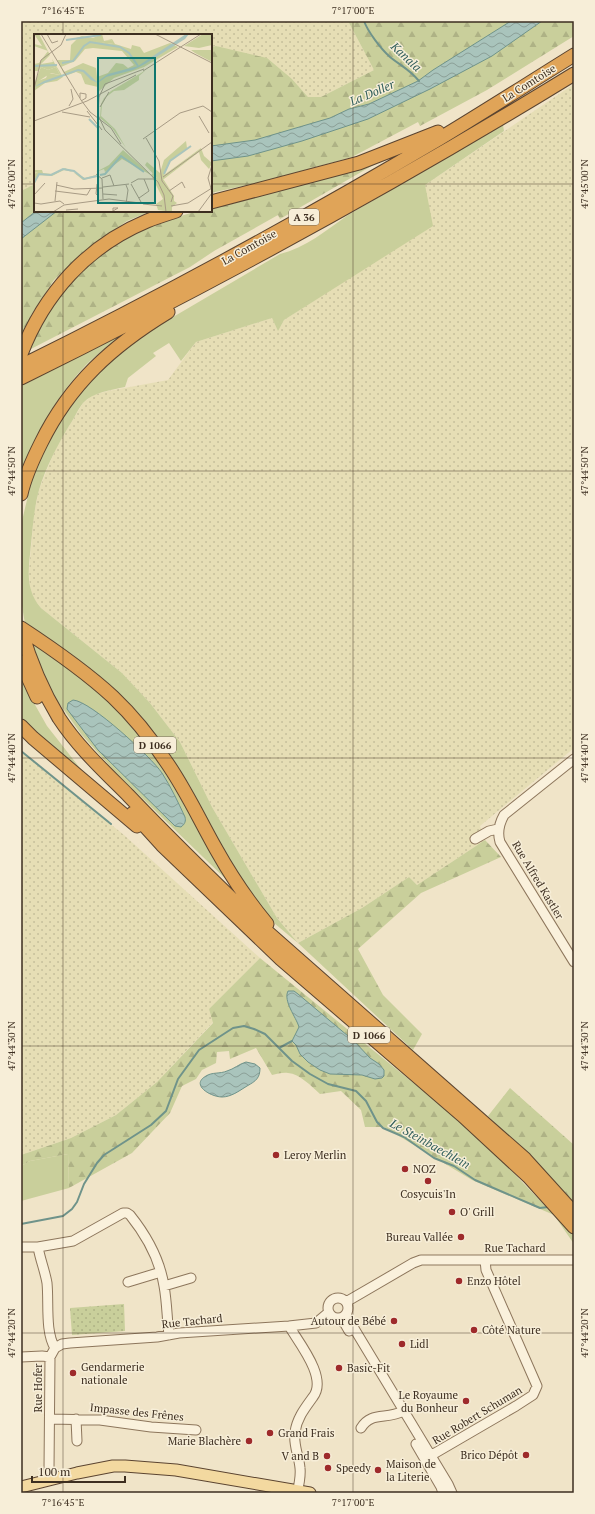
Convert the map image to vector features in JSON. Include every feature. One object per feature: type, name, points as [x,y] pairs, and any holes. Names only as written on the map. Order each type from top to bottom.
[{"type":"highway","name":"La Comtoise","points":[[24,357],[225,260],[340,196],[486,110],[574,55]]},
{"type":"highway","name":"La Comtoise","points":[[21,378],[244,263],[453,146],[574,74]]},
{"type":"highway","points":[[212,202],[359,164],[438,132],[471,112],[486,110]]},
{"type":"highway","points":[[24,357],[31,330],[42,310],[75,269],[93,253],[116,237],[147,221],[173,212]]},
{"type":"highway","points":[[21,494],[33,458],[50,425],[68,398],[89,372],[109,353],[127,339],[160,317],[227,279],[244,263]]},
{"type":"highway","points":[[21,629],[26,648],[41,686],[60,719],[82,748],[218,886],[257,923],[289,950]]},
{"type":"highway","name":"D 1066","points":[[21,629],[89,676],[113,697],[139,724],[166,760],[192,803],[235,881],[261,917],[289,950],[525,1159],[574,1213]]},
{"type":"highway","points":[[21,662],[52,723],[76,754],[131,810],[162,845]]},
{"type":"highway","name":"D 1066","points":[[21,726],[56,758],[162,845],[281,959],[462,1115],[529,1177],[574,1228]]},
{"type":"main road","points":[[21,1487],[50,1479],[113,1466],[138,1466],[176,1470],[297,1492],[310,1493]]},
{"type":"street","points":[[475,839],[489,831],[498,829],[504,815],[574,759]]},
{"type":"street","name":"Rue Alfred Kastler","points":[[498,829],[500,842],[574,962]]},
{"type":"street","points":[[21,1247],[38,1247],[73,1241],[123,1213],[126,1213],[135,1220],[148,1242],[161,1272],[164,1286],[168,1335]]},
{"type":"street","points":[[38,1247],[43,1262],[47,1283],[49,1336],[55,1348]]},
{"type":"street","name":"Rue Tachard","points":[[346,1302],[412,1263],[421,1260],[574,1260]]},
{"type":"street","name":"Rue Robert Schuman","points":[[430,1456],[533,1395],[537,1386],[486,1270],[485,1260]]},
{"type":"street","points":[[128,1282],[161,1272]]},
{"type":"street","points":[[164,1286],[191,1278]]},
{"type":"street","points":[[343,1316],[348,1308],[346,1302],[341,1298],[332,1299],[327,1307],[328,1313],[333,1318],[343,1316],[349,1320],[443,1493]]},
{"type":"street","name":"Rue Tachard","points":[[55,1348],[62,1344],[70,1343],[316,1323],[328,1313]]},
{"type":"street","points":[[289,1326],[316,1371],[318,1382],[318,1389],[300,1416],[294,1434],[294,1443],[300,1469],[297,1492]]},
{"type":"street","name":"Rue Hofer","points":[[50,1479],[50,1357],[55,1348]]},
{"type":"street","points":[[21,1358],[42,1356],[50,1357]]},
{"type":"street","points":[[400,1413],[430,1456],[452,1493]]},
{"type":"street","points":[[361,1428],[365,1420],[400,1413]]},
{"type":"street","name":"Impasse des Frênes","points":[[50,1419],[100,1420],[151,1427],[196,1430]]},
{"type":"street","name":"Impasse des Frênes","points":[[76,1419],[77,1441]]},
{"type":"shaded area","points":[[21,21],[348,21],[374,70],[321,97],[308,97],[292,79],[216,46],[212,47],[212,34],[34,34],[34,184],[21,191]]},
{"type":"shaded area","points":[[574,84],[574,748],[480,826],[485,840],[417,885],[409,877],[362,908],[298,943],[277,918],[212,807],[180,742],[150,703],[122,673],[41,608],[34,599],[30,591],[29,571],[34,514],[39,490],[57,446],[83,403],[93,395],[168,380],[196,342],[272,318],[278,330],[284,320],[338,285],[425,185]]},
{"type":"shaded area","points":[[21,752],[124,835],[260,958],[209,1009],[213,1022],[157,1082],[116,1115],[71,1138],[21,1155]]},
{"type":"green space","points":[[348,21],[574,21],[574,36],[487,90],[420,126],[418,122],[352,157],[265,181],[212,193],[212,47],[216,46],[267,58],[292,79],[308,97],[321,97],[374,70]]},
{"type":"green space","points":[[503,125],[504,131],[425,185],[433,226],[284,320],[278,331],[272,318],[196,342],[181,361],[169,343],[153,353],[156,356],[128,378],[125,387],[103,392],[87,399],[79,408],[56,449],[45,473],[37,497],[29,570],[30,585],[36,600],[41,608],[122,673],[150,703],[180,742],[212,807],[277,918],[298,943],[274,923],[257,902],[228,859],[190,786],[163,744],[146,723],[104,680],[70,653],[25,624],[21,600],[21,525],[32,479],[52,431],[97,371],[134,340],[280,254],[307,243],[348,215]]},
{"type":"green space","points":[[374,162],[375,164],[280,219],[278,215],[214,251],[190,267],[27,351],[41,319],[84,266],[122,239],[158,223],[194,212],[212,212],[212,208],[331,177]]},
{"type":"green space","points":[[34,184],[34,212],[149,212],[127,221],[87,249],[54,280],[31,315],[21,340],[21,191]]},
{"type":"green space","points":[[123,333],[86,365],[55,404],[32,447],[21,478],[21,386]]},
{"type":"green space","points":[[28,637],[86,678],[118,707],[148,744],[232,885],[116,773],[81,734],[49,689]]},
{"type":"green space","points":[[21,680],[47,726],[87,777],[21,717]]},
{"type":"green space","points":[[485,840],[501,857],[421,893],[358,949],[383,995],[422,1034],[413,1050],[298,943],[362,908],[409,877],[417,885]]},
{"type":"green space","points":[[260,958],[476,1134],[554,1215],[472,1180],[384,1127],[365,1127],[361,1110],[341,1091],[320,1094],[305,1081],[292,1074],[280,1073],[272,1075],[256,1048],[230,1059],[229,1051],[217,1052],[216,1063],[202,1070],[196,1079],[182,1086],[170,1113],[132,1153],[69,1188],[68,1154],[30,1161],[21,1166],[21,1155],[71,1138],[116,1115],[157,1082],[213,1023],[209,1009]]},
{"type":"green space","points":[[510,1088],[574,1145],[574,1202],[488,1116]]},
{"type":"green space","points":[[68,1154],[69,1188],[21,1201],[21,1166],[30,1161]]},
{"type":"green space","points":[[571,1199],[574,1202],[574,1244],[554,1215]]},
{"type":"green space","points":[[124,1304],[125,1331],[72,1335],[70,1308]]},
{"type":"water","name":"La Doller","points":[[511,21],[542,21],[492,56],[430,89],[368,119],[302,141],[248,156],[212,161],[212,146],[255,140],[330,118],[349,109],[369,104],[418,81]]},
{"type":"water","points":[[35,212],[56,212],[21,239],[21,223]]},
{"type":"water","points":[[73,700],[82,703],[106,719],[134,743],[156,765],[162,773],[185,817],[185,822],[181,827],[175,826],[98,750],[67,709],[68,703]]},
{"type":"water","points":[[288,991],[294,991],[298,994],[354,1041],[370,1058],[379,1064],[384,1070],[384,1076],[382,1078],[375,1079],[362,1075],[330,1074],[320,1070],[308,1062],[300,1054],[296,1045],[292,1041],[299,1027],[288,1004]]},
{"type":"water","points":[[246,1062],[255,1064],[260,1068],[258,1077],[255,1081],[235,1093],[222,1097],[208,1093],[201,1087],[200,1083],[206,1076],[230,1070]]},
{"type":"waterway","name":"Kanala","points":[[364,21],[383,50],[412,73],[419,81]]},
{"type":"waterway","points":[[21,751],[111,824]]},
{"type":"waterway","name":"Le Steinbaechlein","points":[[21,1224],[63,1216],[72,1209],[77,1202],[84,1184],[97,1163],[104,1155],[151,1125],[166,1111],[178,1079],[199,1050],[233,1028],[244,1026],[265,1034],[292,1061],[310,1074],[328,1084],[356,1091],[366,1101],[377,1122],[383,1128],[404,1137],[434,1158],[454,1166],[475,1180],[540,1208],[548,1207]]},
{"type":"waterway","points":[[279,1048],[292,1041]]},
{"type":"place","name":"Leroy Merlin","points":[[276,1155]]},
{"type":"place","name":"NOZ","points":[[405,1169]]},
{"type":"place","name":"Cosycuis'In","points":[[428,1181]]},
{"type":"place","name":"O' Grill","points":[[452,1212]]},
{"type":"place","name":"Bureau Vallée","points":[[461,1237]]},
{"type":"place","name":"Enzo Hôtel","points":[[459,1281]]},
{"type":"place","name":"Autour de Bébé","points":[[394,1321]]},
{"type":"place","name":"Côté Nature","points":[[474,1330]]},
{"type":"place","name":"Lidl","points":[[402,1344]]},
{"type":"place","name":"Basic-Fit","points":[[339,1368]]},
{"type":"place","name":"Gendarmerie nationale","points":[[73,1373]]},
{"type":"place","name":"Le Royaume du Bonheur","points":[[466,1401]]},
{"type":"place","name":"Grand Frais","points":[[270,1433]]},
{"type":"place","name":"Marie Blachère","points":[[249,1441]]},
{"type":"place","name":"Brico Dépôt","points":[[526,1455]]},
{"type":"place","name":"V and B","points":[[327,1456]]},
{"type":"place","name":"Speedy","points":[[328,1468]]},
{"type":"place","name":"Maison de la Literie","points":[[378,1470]]}]
